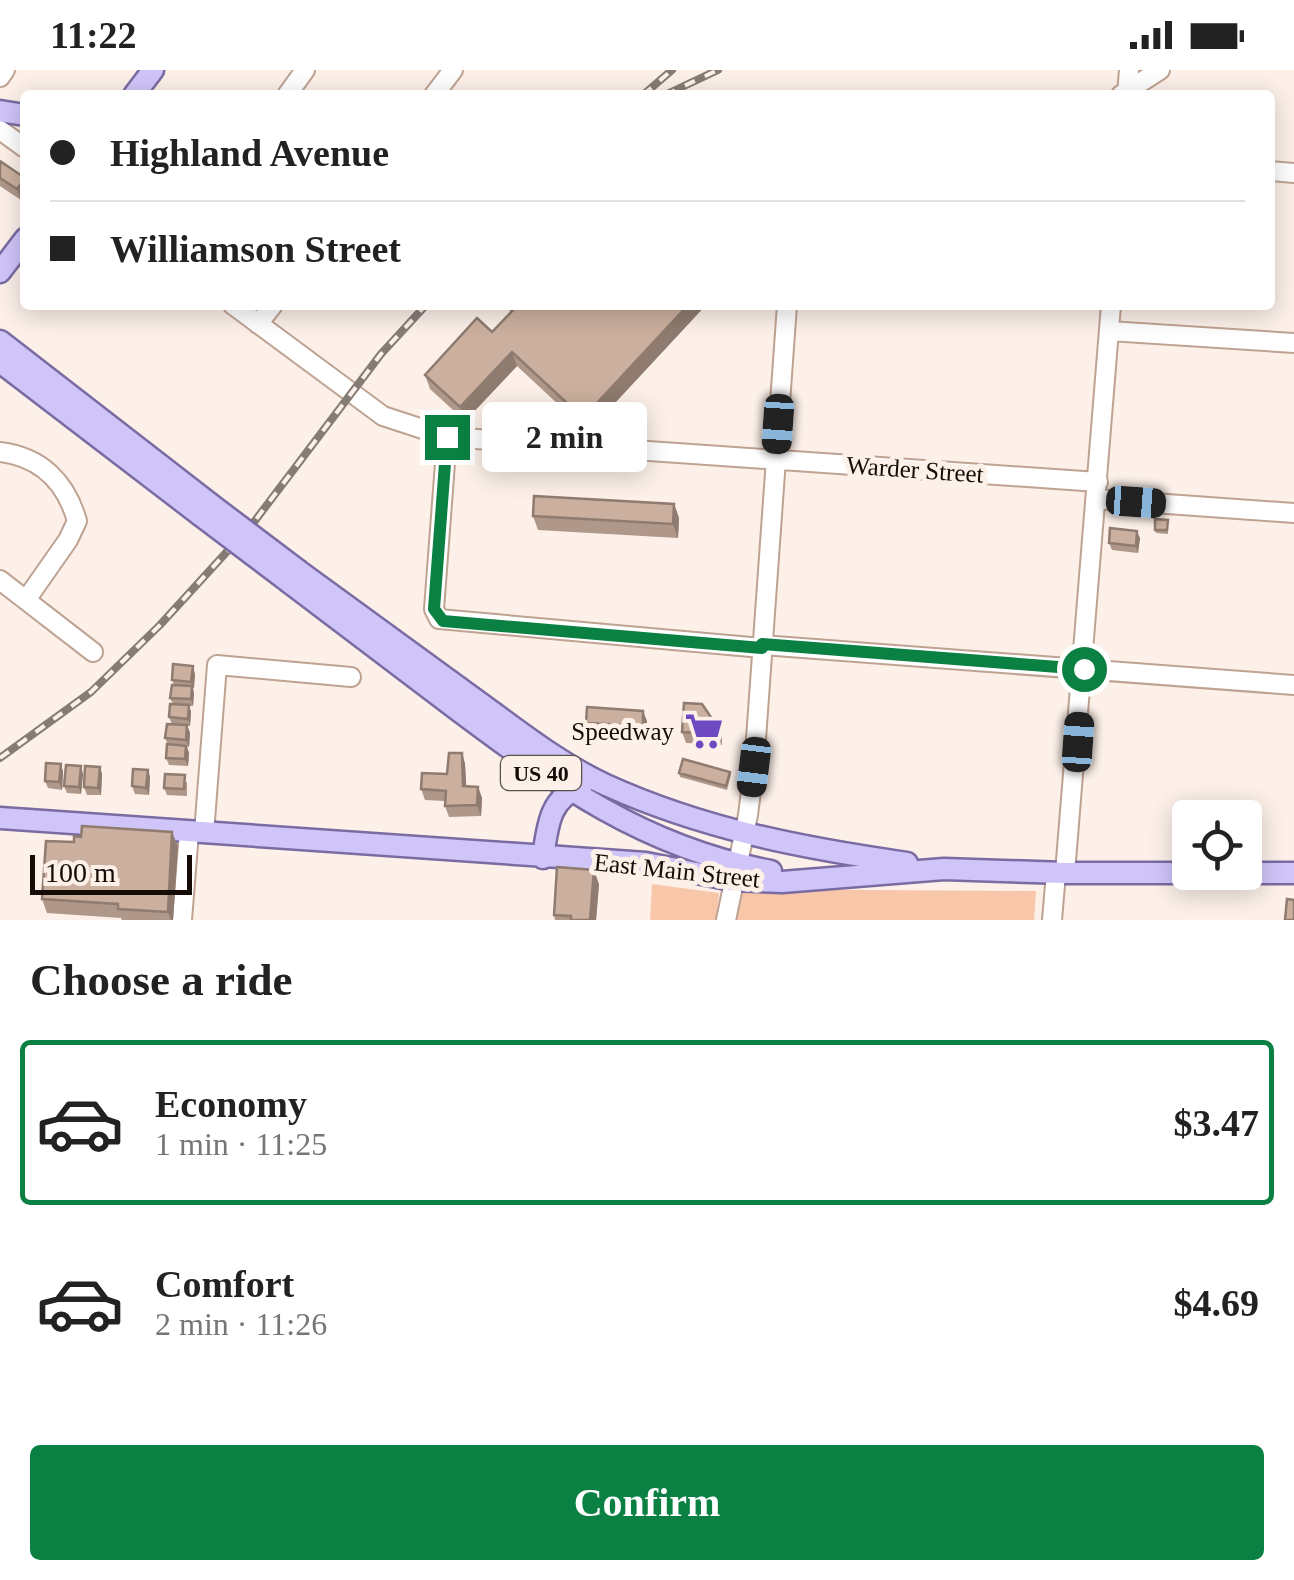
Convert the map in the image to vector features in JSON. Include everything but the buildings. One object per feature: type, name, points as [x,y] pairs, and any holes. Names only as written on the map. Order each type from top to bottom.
[{"type":"main road","points":[[138,90],[153,70]]},
{"type":"main road","points":[[0,272],[20,245]]},
{"type":"main road","name":"US 40","points":[[2,350],[295,577],[526,763],[633,826],[734,872]]},
{"type":"main road","name":"US 40","points":[[295,577],[543,748],[602,783],[674,814],[744,835],[944,869]]},
{"type":"main road","points":[[526,763],[543,792],[549,816],[543,858]]},
{"type":"main road","points":[[549,816],[569,791],[602,783]]},
{"type":"main road","name":"East Main Street","points":[[0,818],[194,836],[646,863],[734,872],[782,882],[944,869],[1060,873],[1294,872]]},
{"type":"street","points":[[0,77],[5,70]]},
{"type":"street","points":[[290,90],[306,70]]},
{"type":"street","points":[[438,90],[453,70]]},
{"type":"street","points":[[1131,90],[1160,70]]},
{"type":"street","name":"Warder Street","points":[[240,310],[382,416],[447,437],[776,458],[1294,514]]},
{"type":"street","points":[[258,324],[269,310]]},
{"type":"street","points":[[1052,920],[1084,669],[1111,310]]},
{"type":"street","points":[[726,920],[754,767],[786,311]]},
{"type":"street","points":[[1110,331],[1294,343]]},
{"type":"street","points":[[447,437],[434,609],[443,621],[1294,684]]},
{"type":"street","points":[[0,452],[20,455],[47,469],[67,495],[77,521],[26,600]]},
{"type":"street","points":[[0,580],[93,652]]},
{"type":"street","points":[[182,920],[211,743],[217,665],[350,677]]},
{"type":"shaded area","points":[[652,884],[719,893],[716,920],[650,920]]},
{"type":"shaded area","points":[[739,889],[1036,891],[1034,920],[736,920]]},
{"type":"railway","points":[[649,90],[672,70]]},
{"type":"railway","points":[[676,90],[718,70]]},
{"type":"railway","points":[[0,758],[91,692],[160,625],[254,522],[381,354],[421,310]]},
{"type":"place","name":"Speedway","points":[[704,731]]},
{"type":"route","points":[[447,437],[434,609],[443,621],[762,648],[762,644],[1084,669]]}]
